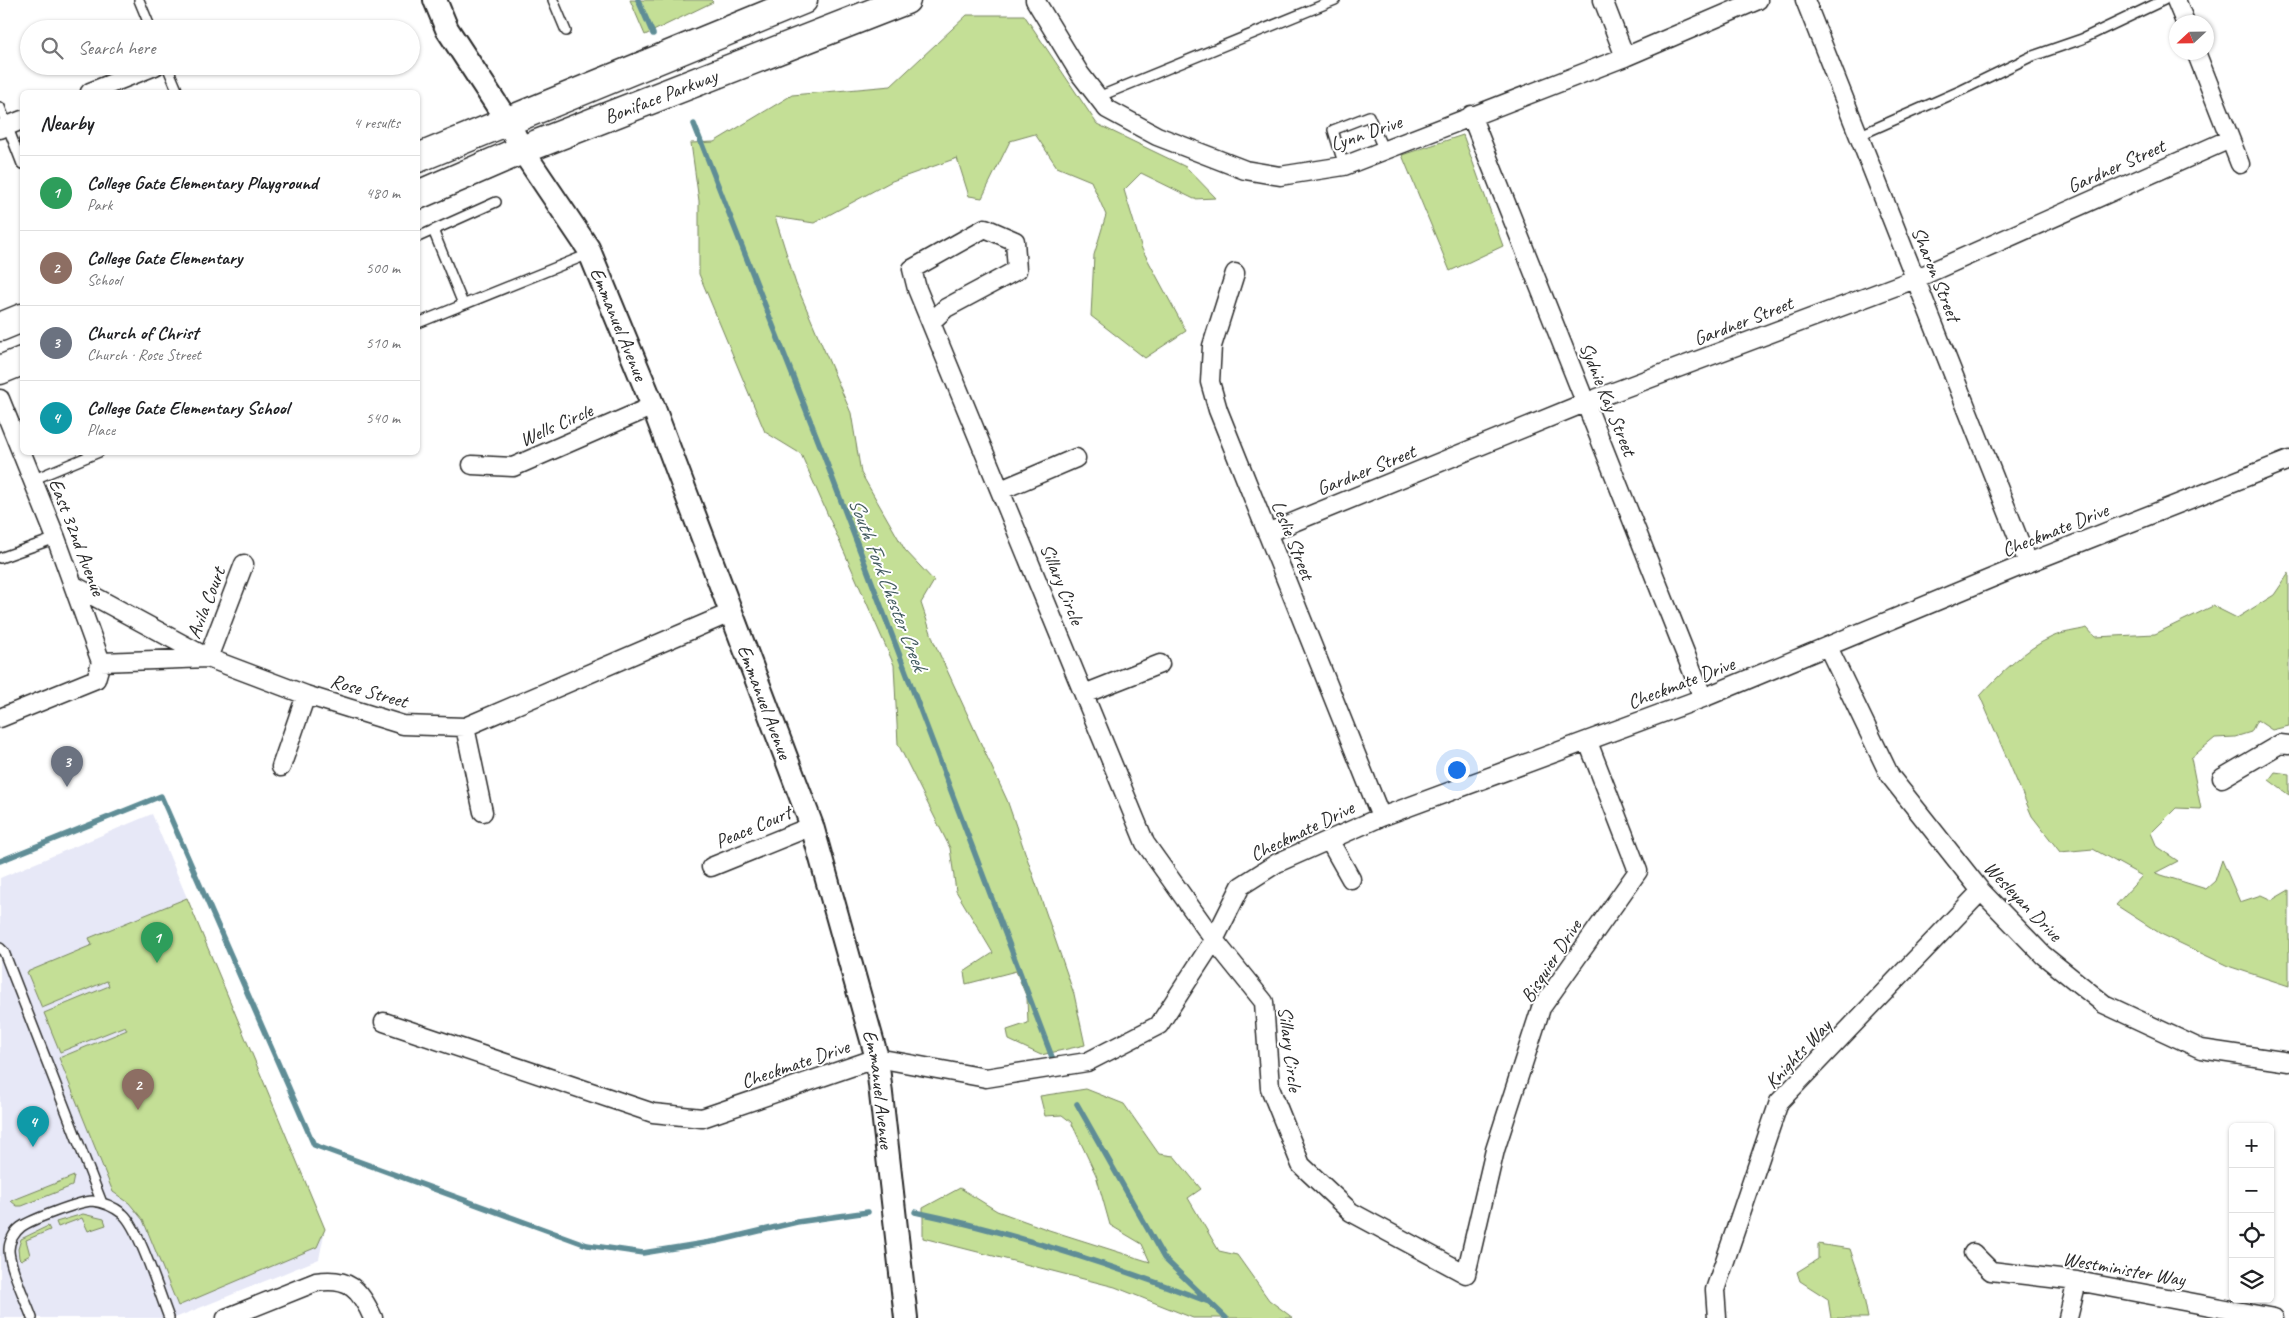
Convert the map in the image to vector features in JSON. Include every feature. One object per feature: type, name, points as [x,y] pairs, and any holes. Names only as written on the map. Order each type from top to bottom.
[{"type":"main road","name":"Boniface Parkway","points":[[420,157],[803,0]]},
{"type":"main road","name":"Boniface Parkway","points":[[420,194],[522,150],[906,0]]},
{"type":"main road","points":[[0,327],[20,319]]},
{"type":"main road","points":[[0,370],[20,362]]},
{"type":"street","name":"Emmanuel Avenue","points":[[435,0],[447,29],[508,122],[522,150],[590,253],[653,406],[812,826],[877,1058],[906,1318]]},
{"type":"street","name":"Lynn Drive","points":[[1035,0],[1080,74],[1107,109],[1157,136],[1245,170],[1280,176],[1344,166],[1471,115],[1625,57],[1758,0]]},
{"type":"street","points":[[1603,0],[1625,57]]},
{"type":"street","name":"Sharon Street","points":[[1805,0],[2028,563]]},
{"type":"street","points":[[2176,0],[2182,15]]},
{"type":"street","points":[[2199,60],[2240,164]]},
{"type":"street","points":[[95,90],[132,75]]},
{"type":"street","name":"Sydnie Kay Street","points":[[1471,115],[1703,698]]},
{"type":"street","name":"Gardner Street","points":[[1267,533],[1586,402],[1915,279],[2230,138]]},
{"type":"street","name":"Sillary Circle","points":[[931,322],[946,308],[1017,270],[1015,241],[985,228],[912,269],[917,289],[1145,844],[1214,940],[1264,1002],[1270,1088],[1301,1165],[1350,1212],[1466,1274]]},
{"type":"street","name":"Leslie Street","points":[[1235,273],[1212,346],[1210,382],[1218,410],[1381,817]]},
{"type":"street","name":"East 32nd Avenue","points":[[0,399],[20,450]]},
{"type":"street","name":"Wells Circle","points":[[472,465],[513,467],[653,406]]},
{"type":"street","name":"East 32nd Avenue","points":[[22,455],[56,538],[101,662]]},
{"type":"street","points":[[1001,490],[1076,458]]},
{"type":"street","name":"Checkmate Drive","points":[[384,1022],[652,1113],[702,1118],[877,1058],[986,1078],[1087,1062],[1159,1025],[1214,940],[1241,886],[1277,863],[1381,817],[1703,698],[2028,563],[2289,460]]},
{"type":"street","name":"Avila Court","points":[[208,658],[244,564]]},
{"type":"street","points":[[73,585],[208,658]]},
{"type":"street","name":"Rose Street","points":[[101,662],[208,658],[306,695],[403,725],[465,727],[730,613]]},
{"type":"street","name":"Wesleyan Drive","points":[[1828,647],[1890,776],[1981,891],[2043,955],[2104,1004],[2201,1049],[2289,1062]]},
{"type":"street","points":[[0,718],[96,679],[101,662]]},
{"type":"street","points":[[1084,694],[1160,664]]},
{"type":"street","points":[[281,767],[306,695]]},
{"type":"street","points":[[465,727],[483,812]]},
{"type":"street","name":"Bisquier Drive","points":[[1466,1274],[1495,1150],[1541,1008],[1638,871],[1588,742]]},
{"type":"street","points":[[2222,778],[2280,744],[2289,745]]},
{"type":"street","name":"Peace Court","points":[[711,867],[812,826]]},
{"type":"street","points":[[1329,840],[1352,879]]},
{"type":"street","name":"Knights Way","points":[[1717,1318],[1715,1290],[1780,1102],[1981,891]]},
{"type":"street","name":"Westminister Way","points":[[1974,1253],[1991,1271],[2077,1280],[2274,1318]]},
{"type":"street","points":[[226,1318],[316,1282],[330,1280],[345,1283],[357,1291],[373,1318]]},
{"type":"street","points":[[2068,1318],[2077,1280]]},
{"type":"lane","points":[[139,0],[147,20]]},
{"type":"lane","points":[[553,0],[566,31]]},
{"type":"lane","points":[[1098,97],[1335,0]]},
{"type":"lane","points":[[1858,136],[1962,90],[2030,57],[2082,39],[2164,0]]},
{"type":"lane","points":[[171,75],[177,90]]},
{"type":"lane","points":[[0,107],[10,125],[20,158]]},
{"type":"lane","points":[[1344,166],[1333,130],[1369,116],[1384,151]]},
{"type":"lane","points":[[420,236],[496,202]]},
{"type":"lane","points":[[432,230],[463,304]]},
{"type":"lane","points":[[420,322],[590,253]]},
{"type":"lane","points":[[32,480],[92,455]]},
{"type":"lane","points":[[0,558],[56,538]]},
{"type":"lane","points":[[0,948],[4,952],[102,1203]]},
{"type":"lane","points":[[32,1318],[11,1260],[9,1249],[12,1237],[21,1227],[80,1202],[110,1205],[125,1215],[134,1232],[169,1318]]},
{"type":"shaded area","points":[[152,814],[325,1229],[319,1259],[175,1318],[0,1318],[0,878]]},
{"type":"green space","points":[[630,0],[711,0],[713,2],[645,35]]},
{"type":"green space","points":[[967,15],[1024,15],[1097,124],[1186,167],[1216,198],[1194,199],[1141,173],[1124,190],[1142,249],[1186,331],[1145,358],[1091,316],[1094,255],[1106,215],[1091,181],[1057,167],[1035,134],[1010,141],[982,198],[969,196],[957,158],[892,181],[814,223],[775,217],[796,284],[851,413],[861,473],[905,550],[934,581],[921,603],[934,642],[1007,800],[1074,994],[1085,1045],[1041,1055],[1009,1040],[1007,1030],[1028,1023],[1027,998],[1016,971],[966,984],[964,972],[993,953],[956,891],[950,848],[898,744],[894,665],[801,454],[765,432],[699,274],[699,201],[691,143],[714,142],[792,95],[891,86]]},
{"type":"green space","points":[[1463,135],[1503,246],[1450,271],[1402,155]]},
{"type":"green space","points":[[2289,573],[2289,726],[2272,730],[2257,720],[2251,732],[2235,737],[2215,738],[2191,758],[2201,809],[2176,808],[2151,833],[2157,847],[2178,861],[2155,873],[2206,889],[2215,881],[2222,860],[2240,902],[2261,895],[2272,900],[2289,890],[2289,986],[2228,966],[2161,934],[2116,905],[2142,876],[2093,849],[2060,852],[2032,816],[1980,696],[2004,671],[2023,655],[2056,635],[2087,628],[2095,637],[2155,634],[2213,606],[2237,618],[2274,595]]},
{"type":"green space","points":[[2275,772],[2289,774],[2289,795],[2269,780]]},
{"type":"green space","points":[[187,898],[325,1229],[317,1247],[178,1306],[143,1220],[129,1203],[113,1192],[59,1058],[127,1030],[125,1026],[60,1052],[44,1013],[109,986],[107,981],[42,1008],[27,972],[92,945],[89,938]]},
{"type":"green space","points":[[1086,1089],[1124,1104],[1159,1154],[1174,1156],[1201,1189],[1188,1198],[1219,1251],[1237,1255],[1269,1300],[1293,1318],[1193,1318],[1115,1287],[923,1238],[923,1208],[960,1188],[997,1211],[1049,1230],[1150,1262],[1142,1244],[1110,1225],[1096,1175],[1071,1122],[1062,1115],[1045,1116],[1040,1096]]},
{"type":"green space","points":[[74,1176],[72,1186],[22,1206],[17,1206],[11,1201]]},
{"type":"green space","points":[[83,1214],[104,1219],[106,1225],[88,1231],[82,1218],[58,1227],[56,1222]]},
{"type":"green space","points":[[48,1226],[50,1230],[26,1240],[30,1255],[21,1260],[18,1249],[21,1239]]},
{"type":"green space","points":[[1818,1244],[1850,1249],[1860,1278],[1868,1318],[1831,1318],[1828,1299],[1800,1281],[1797,1272],[1818,1259]]},
{"type":"waterway","name":"South Fork Chester Creek","points":[[638,0],[653,34]]},
{"type":"waterway","name":"South Fork Chester Creek","points":[[694,124],[821,448],[1052,1057]]},
{"type":"waterway","points":[[0,861],[161,796],[314,1145],[587,1245],[643,1253],[717,1241],[797,1222],[868,1212]]},
{"type":"waterway","name":"South Fork Chester Creek","points":[[1077,1104],[1164,1258],[1226,1318]]},
{"type":"waterway","points":[[915,1212],[953,1220],[1064,1251],[1209,1302]]},
{"type":"place","name":"Church of Christ","points":[[67,787]]},
{"type":"place","name":"College Gate Elementary Playground","points":[[157,963]]},
{"type":"place","name":"College Gate Elementary","points":[[138,1110]]},
{"type":"place","name":"College Gate Elementary School","points":[[33,1147]]}]
